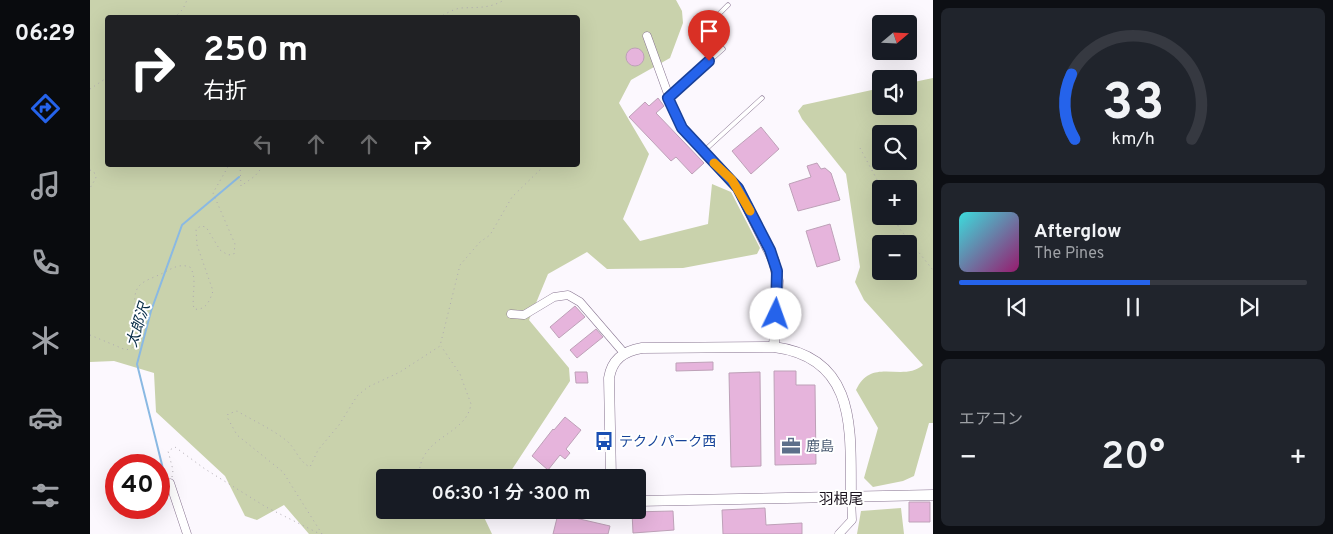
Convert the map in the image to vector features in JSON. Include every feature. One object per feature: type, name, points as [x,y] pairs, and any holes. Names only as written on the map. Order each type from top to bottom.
[{"type":"street","points":[[647,36],[668,98],[682,128],[738,188],[774,260],[778,281],[774,347]]},
{"type":"street","points":[[511,314],[524,315],[554,297],[568,295],[580,302],[624,353]]},
{"type":"street","points":[[612,469],[609,378],[613,364],[624,353],[642,348],[774,347],[786,349],[809,358],[828,374],[843,395],[850,422],[852,520],[839,534]]},
{"type":"street","points":[[170,483],[188,534]]},
{"type":"street","points":[[646,501],[933,495]]},
{"type":"lane","points":[[668,98],[723,49],[700,23],[716,17],[728,5]]},
{"type":"lane","points":[[703,151],[762,98]]},
{"type":"path","points":[[177,15],[188,0]]},
{"type":"path","points":[[445,15],[459,8],[481,9],[494,6],[504,0]]},
{"type":"path","points":[[90,89],[105,79]]},
{"type":"path","points":[[860,148],[877,180]]},
{"type":"path","points":[[90,335],[126,350],[132,348],[138,333],[135,294],[141,284],[174,267],[184,265],[190,267],[194,274],[192,295],[194,309],[199,310],[205,306],[212,291],[197,245],[196,229],[201,226],[206,227],[220,250],[228,255],[234,254],[235,244],[213,193],[228,167]]},
{"type":"path","points":[[240,167],[241,186],[255,176],[262,167]]},
{"type":"path","points":[[321,534],[284,472],[237,435],[227,417],[228,414],[236,412],[278,434],[291,444],[304,464],[310,467],[318,450],[339,425],[357,396],[368,388],[400,372],[440,346],[460,265],[480,242],[490,235],[512,197],[543,167]]},
{"type":"path","points":[[90,170],[96,178],[90,188]]},
{"type":"path","points":[[897,225],[933,270]]},
{"type":"path","points":[[419,469],[419,465],[426,453],[442,436],[466,419],[472,404],[460,374],[440,346]]},
{"type":"path","points":[[169,454],[168,451],[175,447],[205,469],[266,507],[321,534]]},
{"type":"path","points":[[170,459],[173,470],[170,483]]},
{"type":"green space","points":[[90,0],[676,0],[682,11],[683,23],[670,58],[631,80],[619,103],[649,154],[623,219],[640,241],[708,224],[712,184],[731,192],[760,248],[757,254],[683,268],[607,269],[587,252],[548,274],[529,320],[569,368],[570,381],[512,469],[376,469],[376,519],[485,519],[492,534],[309,534],[284,505],[257,520],[245,516],[225,476],[156,412],[154,373],[114,361],[90,362]]},
{"type":"green space","points":[[933,78],[933,423],[929,423],[914,476],[903,481],[873,487],[864,478],[878,428],[856,390],[870,374],[906,372],[915,370],[923,365],[864,300],[855,282],[860,267],[846,174],[802,119],[798,111],[803,105],[872,90],[872,115],[917,115],[917,81]]},
{"type":"green space","points":[[901,508],[904,534],[857,534],[861,511]]},
{"type":"building","points":[[635,48],[641,51],[644,57],[641,63],[635,66],[629,63],[626,57],[629,51]]},
{"type":"building","points":[[658,98],[664,106],[656,113],[704,163],[692,174],[676,157],[671,161],[629,117],[645,102],[649,106]]},
{"type":"building","points":[[761,127],[779,149],[751,174],[732,151]]},
{"type":"building","points":[[817,163],[821,169],[825,168],[831,173],[840,200],[798,211],[789,184],[811,177],[807,166]]},
{"type":"building","points":[[830,224],[840,260],[817,267],[806,231]]},
{"type":"building","points":[[575,306],[585,317],[559,338],[550,327]]},
{"type":"building","points":[[596,329],[603,337],[577,358],[570,350]]},
{"type":"building","points":[[713,362],[713,370],[676,371],[676,363]]},
{"type":"building","points":[[774,371],[796,371],[796,385],[815,385],[816,464],[775,465]]},
{"type":"building","points":[[575,372],[587,372],[588,383],[576,383]]},
{"type":"building","points":[[760,372],[761,466],[731,467],[729,373]]},
{"type":"building","points":[[565,417],[581,430],[566,449],[570,453],[565,459],[560,455],[547,469],[532,456]]},
{"type":"building","points":[[909,502],[930,502],[930,522],[909,522]]},
{"type":"building","points":[[765,508],[766,525],[802,523],[802,534],[723,534],[722,510]]},
{"type":"building","points":[[673,511],[674,530],[633,533],[632,519],[646,519],[646,512]]},
{"type":"building","points":[[557,519],[580,519],[610,526],[608,534],[553,534]]},
{"type":"waterway","name":"太郎沢","points":[[159,454],[137,364],[151,311],[182,225],[239,177]]},
{"type":"slow traffic","points":[[714,163],[738,188],[750,211]]},
{"type":"place","name":"テクノパーク西","points":[[604,441]]},
{"type":"place","name":"鹿島","points":[[791,446]]},
{"type":"district","name":"羽根尾","points":[[841,499]]},
{"type":"route","points":[[709,61],[668,98],[682,128],[690,139],[738,188],[770,250],[777,271],[778,281],[776,314]]}]
